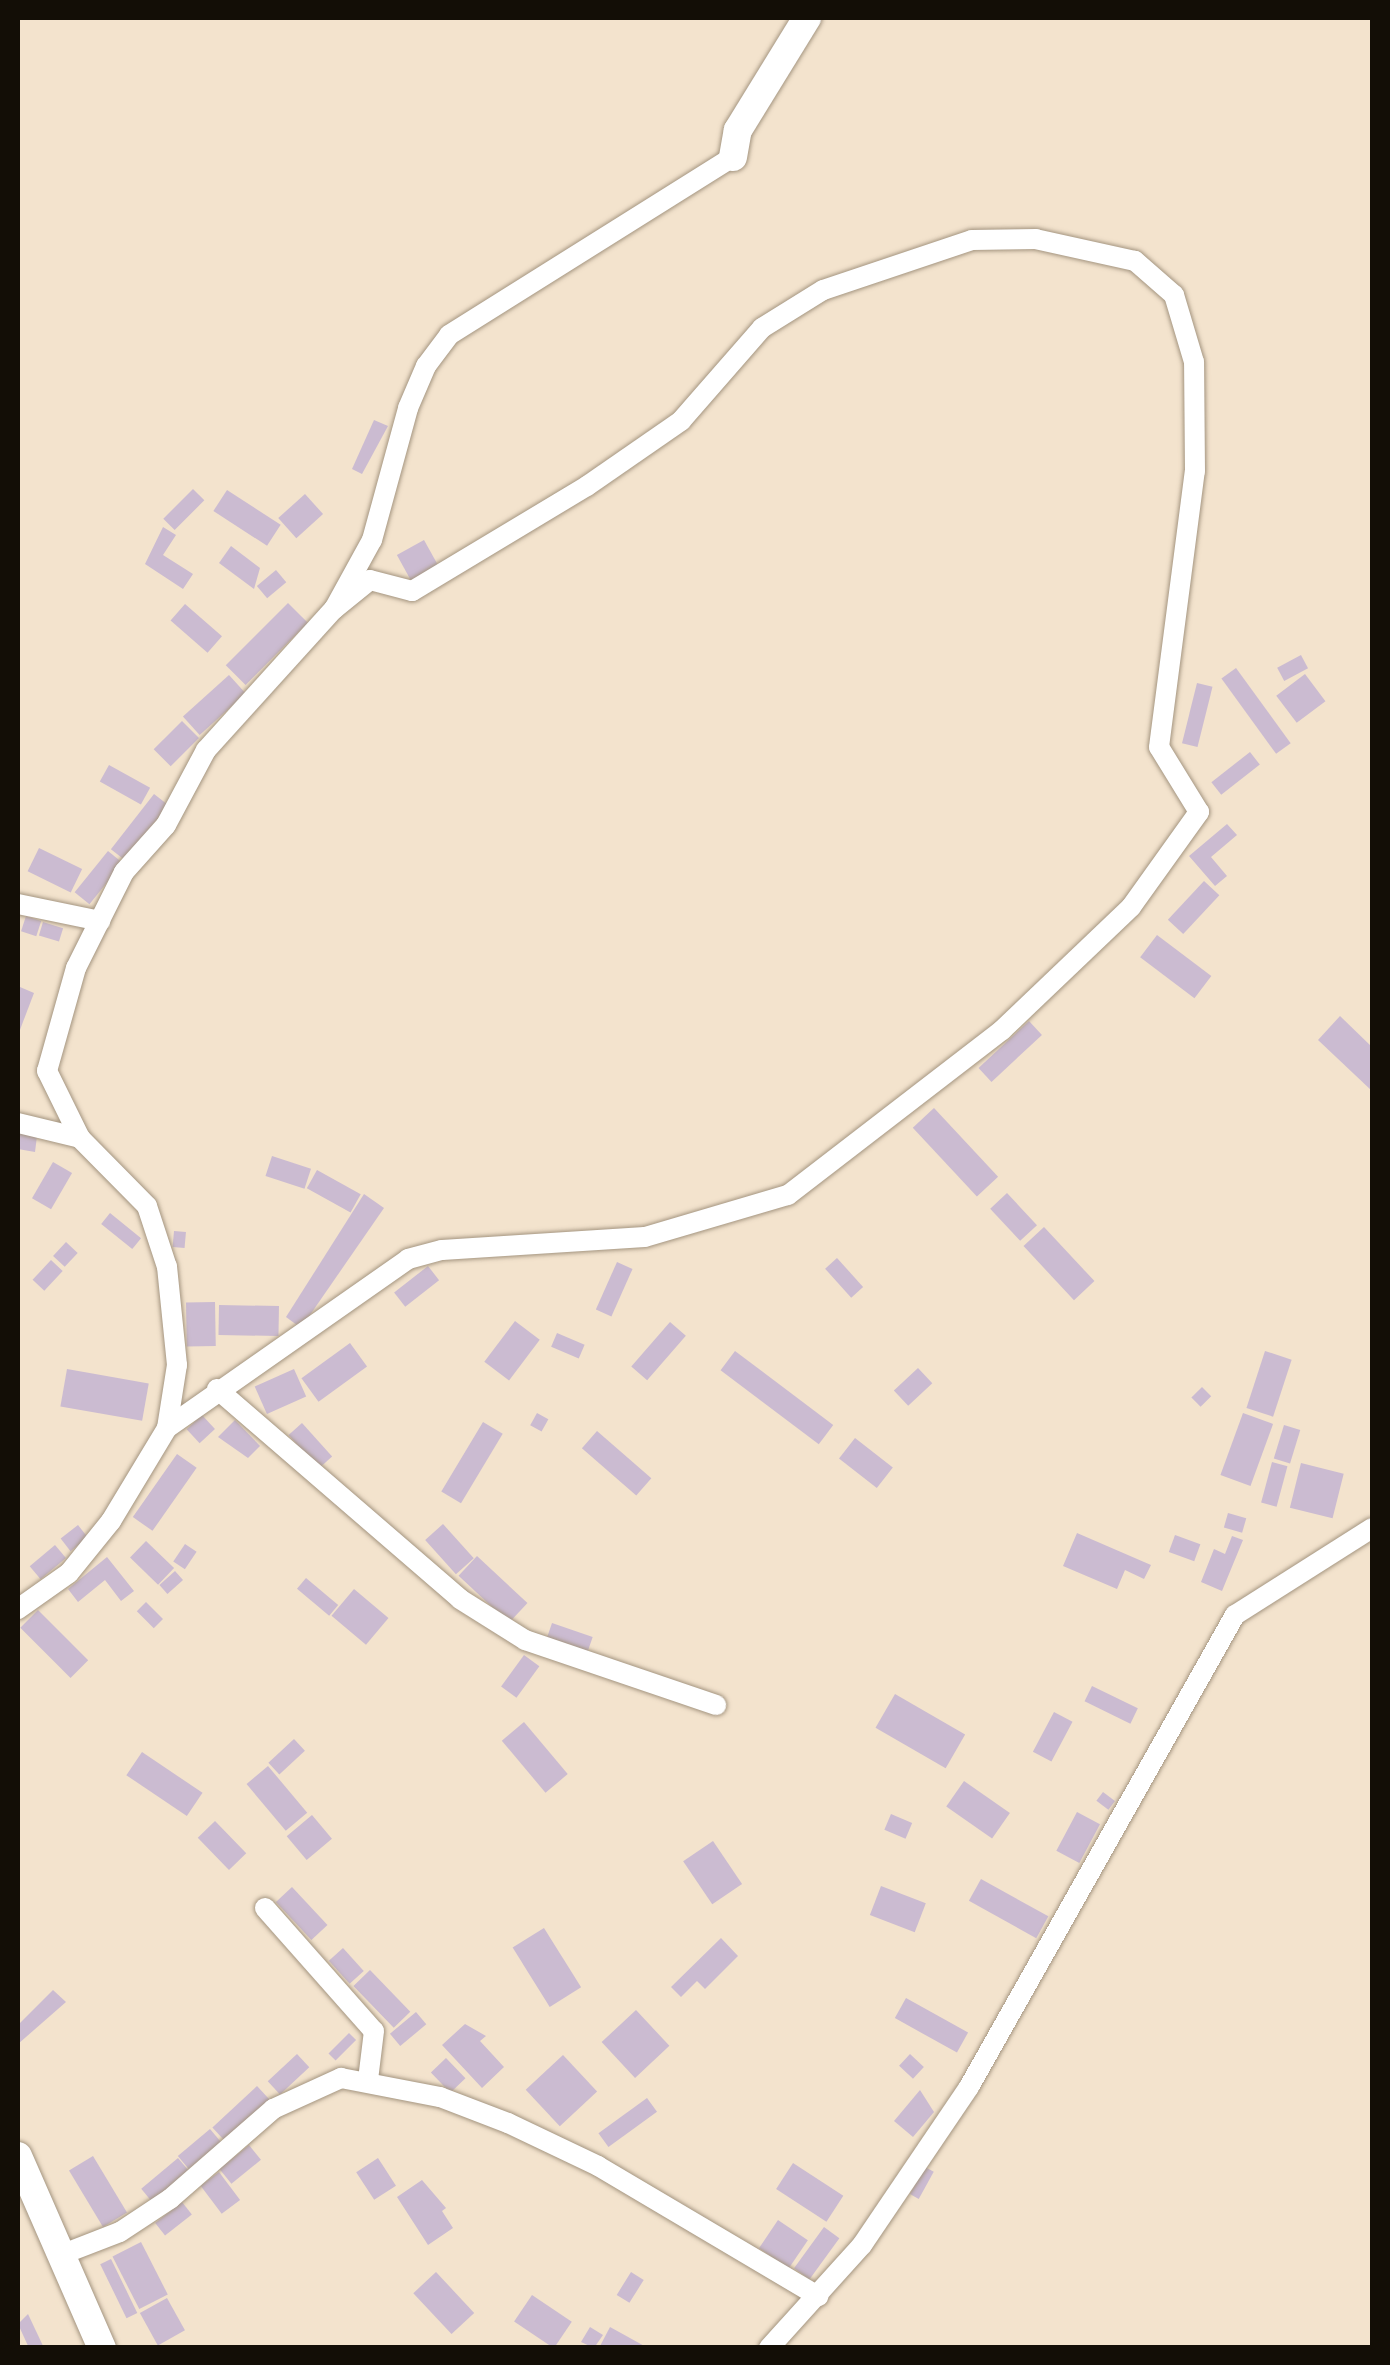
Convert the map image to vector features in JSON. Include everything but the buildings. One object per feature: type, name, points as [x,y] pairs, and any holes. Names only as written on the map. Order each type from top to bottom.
[{"type":"street","points":[[334,610],[372,540],[408,408],[426,366],[449,335],[733,157],[738,130],[807,18]]},
{"type":"street","points":[[18,1609],[79,1560],[167,1428],[217,1389],[270,1360],[408,1259],[442,1250],[644,1237],[788,1194],[1002,1030],[1130,907],[1198,812],[1159,747],[1177,643],[1182,530],[1195,470],[1194,362],[1174,295],[1134,261],[1036,239],[972,240],[837,284],[762,328],[681,421],[508,537],[412,591],[370,580],[334,610],[206,750],[166,825],[124,872],[76,968],[48,1071],[80,1138],[147,1206],[166,1267],[177,1365],[167,1428]]},
{"type":"street","points":[[18,904],[100,920]]},
{"type":"street","points":[[18,1123],[80,1138]]},
{"type":"street","points":[[217,1389],[460,1598],[525,1640],[716,1705]]},
{"type":"street","points":[[769,2348],[818,2296],[896,2201],[969,2087],[1235,1615],[1372,1528]]},
{"type":"street","points":[[265,1908],[374,2031],[368,2080]]},
{"type":"street","points":[[58,2256],[120,2232],[158,2207],[274,2109],[317,2084],[368,2080],[508,2123],[598,2166],[818,2296]]},
{"type":"street","points":[[18,2156],[58,2256],[102,2348]]}]
